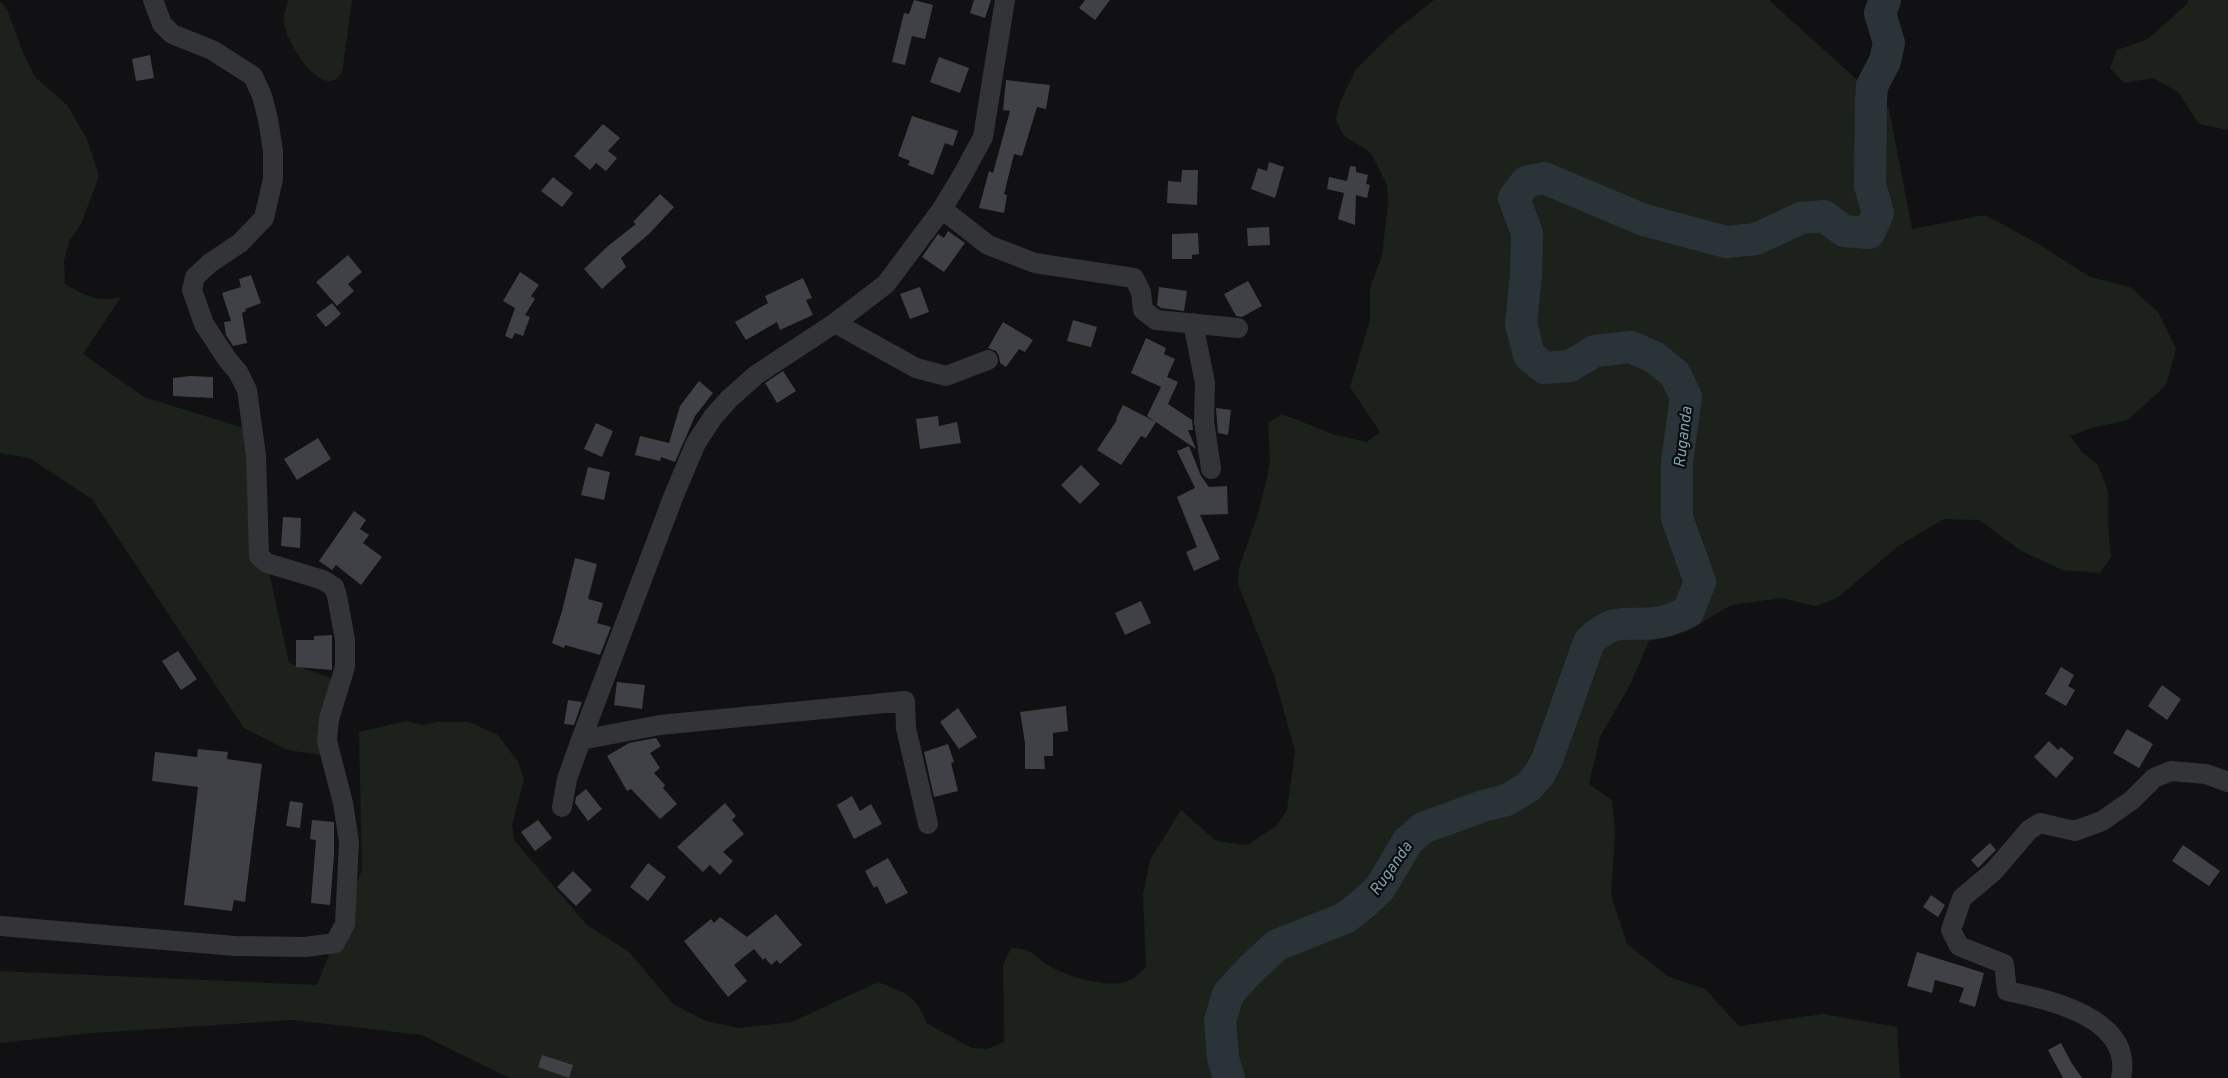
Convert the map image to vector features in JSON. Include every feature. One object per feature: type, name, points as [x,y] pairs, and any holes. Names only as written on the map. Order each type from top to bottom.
[{"type":"street","points":[[0,926],[235,946],[305,947],[335,943],[345,924],[349,842],[347,824],[327,741],[329,720],[345,667],[345,640],[337,596],[334,587],[323,579],[267,563],[259,555],[256,455],[247,390],[238,372],[204,324],[192,290],[195,277],[210,263],[240,243],[264,218],[273,179],[273,151],[268,119],[262,96],[253,76],[212,50],[172,34],[162,24],[153,0]]},
{"type":"street","points":[[562,807],[567,779],[581,740],[696,443],[713,417],[756,375],[835,323],[886,284],[942,209],[983,137],[1005,0]]},
{"type":"street","points":[[942,209],[988,246],[1035,263],[1134,278],[1141,291],[1143,310],[1156,320],[1238,328]]},
{"type":"street","points":[[835,323],[916,368],[946,376],[988,360]]},
{"type":"street","points":[[1193,323],[1205,383],[1204,421],[1210,469]]},
{"type":"street","points":[[581,740],[660,724],[905,701],[906,728],[928,824]]},
{"type":"street","points":[[2121,1078],[2120,1045],[2100,1023],[2048,1000],[2007,991],[2004,964],[1959,946],[1951,930],[1962,898],[1994,871],[2029,830],[2040,823],[2075,831],[2102,821],[2132,800],[2154,778],[2171,771],[2206,774],[2228,782]]},
{"type":"shaded area","points":[[288,0],[352,0],[342,73],[334,80],[326,81],[317,76],[308,68],[293,46],[284,24]]},
{"type":"shaded area","points":[[1434,0],[1769,0],[1889,109],[1912,229],[1985,215],[2037,243],[2090,277],[2130,287],[2158,312],[2176,349],[2166,385],[2128,420],[2091,428],[2070,436],[2082,452],[2098,465],[2108,491],[2111,557],[2100,573],[2062,570],[2020,550],[1979,520],[1944,519],[1897,547],[1837,598],[1816,606],[1782,598],[1731,605],[1688,631],[1649,641],[1630,685],[1600,737],[1589,784],[1612,800],[1615,833],[1611,896],[1627,944],[1669,977],[1705,989],[1739,1026],[1823,1014],[1897,1027],[1900,1078],[509,1078],[422,1035],[293,1020],[91,1033],[0,1043],[0,971],[317,985],[362,870],[359,732],[406,721],[422,725],[437,722],[469,722],[498,735],[518,762],[524,779],[512,825],[514,840],[587,925],[629,952],[673,1004],[706,1021],[739,1028],[792,1022],[878,982],[908,995],[918,1005],[926,1023],[972,1048],[988,1049],[1004,1042],[1003,965],[1011,948],[1026,950],[1051,967],[1089,981],[1110,984],[1133,979],[1146,967],[1143,895],[1150,860],[1181,810],[1216,841],[1247,845],[1276,826],[1287,810],[1295,751],[1274,675],[1238,584],[1239,568],[1258,514],[1267,478],[1270,459],[1268,423],[1282,414],[1335,435],[1367,442],[1380,432],[1350,387],[1370,320],[1370,288],[1382,256],[1388,204],[1387,185],[1371,153],[1343,135],[1336,119],[1340,102],[1356,69],[1395,31]]},
{"type":"shaded area","points":[[2188,0],[2228,0],[2228,130],[2199,124],[2178,92],[2153,78],[2124,83],[2110,68],[2117,50],[2148,39],[2188,3]]},
{"type":"shaded area","points":[[0,1],[7,9],[23,53],[35,77],[67,105],[87,139],[99,176],[81,224],[69,241],[64,261],[65,284],[92,297],[113,299],[121,297],[83,354],[144,397],[253,431],[267,563],[289,663],[342,682],[329,756],[287,750],[244,728],[92,499],[29,458],[0,453]]},
{"type":"building","points":[[914,0],[933,5],[925,39],[912,36],[905,65],[892,62],[904,13],[909,14]]},
{"type":"building","points":[[974,0],[991,0],[985,18],[970,13]]},
{"type":"building","points":[[1085,0],[1110,0],[1095,20],[1079,8]]},
{"type":"building","points":[[150,55],[154,78],[136,81],[132,59]]},
{"type":"building","points":[[939,57],[969,68],[960,93],[930,82]]},
{"type":"building","points":[[1006,80],[1050,85],[1046,109],[1037,107],[1022,156],[1014,154],[1004,194],[1007,195],[1004,213],[979,208],[989,171],[993,173],[1010,111],[1003,110]]},
{"type":"building","points":[[912,116],[958,131],[953,146],[945,143],[933,175],[908,165],[910,161],[898,156]]},
{"type":"building","points":[[603,124],[620,138],[608,151],[617,158],[606,171],[596,163],[590,170],[574,156]]},
{"type":"building","points":[[1269,162],[1284,167],[1275,198],[1251,189],[1258,168],[1267,171]]},
{"type":"building","points":[[1350,166],[1356,167],[1356,172],[1368,175],[1366,184],[1370,185],[1367,198],[1356,195],[1355,225],[1338,219],[1344,193],[1327,189],[1329,177],[1347,181]]},
{"type":"building","points":[[1182,170],[1198,170],[1197,205],[1167,203],[1168,181],[1181,182]]},
{"type":"building","points":[[553,177],[573,193],[562,207],[541,191]]},
{"type":"building","points":[[660,194],[674,207],[650,233],[621,258],[626,267],[602,289],[584,269],[636,224],[633,222]]},
{"type":"building","points":[[1269,227],[1270,245],[1248,246],[1247,228]]},
{"type":"building","points":[[948,231],[965,243],[944,272],[922,257],[938,234],[944,238]]},
{"type":"building","points":[[1198,233],[1199,254],[1192,255],[1192,259],[1172,259],[1172,234]]},
{"type":"building","points":[[348,255],[362,272],[348,284],[354,291],[337,306],[316,282]]},
{"type":"building","points":[[520,272],[539,285],[531,296],[535,299],[525,315],[530,317],[523,336],[515,333],[512,339],[505,336],[515,308],[503,301]]},
{"type":"building","points":[[251,275],[261,303],[245,309],[246,311],[242,313],[247,343],[233,346],[226,335],[224,322],[231,321],[222,293],[241,287],[239,279]]},
{"type":"building","points":[[803,278],[812,298],[806,300],[813,315],[780,330],[777,322],[746,340],[735,322],[768,303],[765,296]]},
{"type":"building","points":[[1248,281],[1262,306],[1242,317],[1236,316],[1224,294]]},
{"type":"building","points":[[920,287],[929,312],[910,319],[900,294]]},
{"type":"building","points":[[1159,287],[1187,291],[1184,311],[1161,308],[1157,305]]},
{"type":"building","points":[[332,303],[341,314],[326,327],[316,315]]},
{"type":"building","points":[[1073,320],[1097,327],[1091,347],[1067,341]]},
{"type":"building","points":[[1003,322],[1033,340],[1025,352],[1019,349],[1006,367],[1000,363],[996,351],[988,348]]},
{"type":"building","points":[[1146,338],[1166,348],[1164,354],[1175,359],[1167,377],[1178,382],[1168,404],[1192,420],[1193,430],[1188,430],[1196,449],[1147,416],[1161,387],[1131,373]]},
{"type":"building","points":[[783,371],[796,391],[777,403],[765,383]]},
{"type":"building","points":[[213,377],[213,398],[173,396],[173,378]]},
{"type":"building","points":[[699,381],[713,393],[695,416],[675,462],[661,457],[660,461],[635,455],[640,436],[669,443],[680,406]]},
{"type":"building","points":[[1123,405],[1156,422],[1146,438],[1141,436],[1121,465],[1097,450],[1117,420]]},
{"type":"building","points":[[1216,408],[1231,410],[1228,435],[1218,433]]},
{"type":"building","points":[[938,416],[939,426],[957,422],[961,443],[920,449],[916,419]]},
{"type":"building","points":[[596,423],[613,431],[602,457],[584,449]]},
{"type":"building","points":[[318,438],[331,459],[297,480],[284,459]]},
{"type":"building","points":[[1189,446],[1201,476],[1209,487],[1227,486],[1228,514],[1200,515],[1220,559],[1194,571],[1186,552],[1197,547],[1177,497],[1195,488],[1177,451]]},
{"type":"building","points":[[1081,465],[1100,484],[1080,504],[1061,485]]},
{"type":"building","points":[[588,467],[610,472],[604,500],[581,495]]},
{"type":"building","points":[[354,511],[366,520],[360,529],[369,535],[363,543],[382,557],[361,585],[336,565],[332,570],[319,561]]},
{"type":"building","points":[[283,517],[301,518],[300,548],[281,546]]},
{"type":"building","points":[[575,558],[597,564],[588,599],[603,603],[597,623],[611,627],[600,655],[565,645],[564,648],[552,643]]},
{"type":"building","points":[[1141,601],[1151,623],[1125,635],[1115,613]]},
{"type":"building","points":[[332,635],[332,670],[296,667],[296,640],[314,640],[314,636]]},
{"type":"building","points":[[178,651],[197,679],[181,690],[162,661]]},
{"type":"building","points":[[2061,667],[2074,675],[2068,686],[2075,690],[2066,706],[2045,694]]},
{"type":"building","points":[[617,682],[645,685],[642,709],[614,705]]},
{"type":"building","points":[[2162,685],[2181,699],[2167,720],[2148,706]]},
{"type":"building","points":[[568,700],[582,702],[574,725],[564,724]]},
{"type":"building","points":[[1066,706],[1068,731],[1053,733],[1053,756],[1044,756],[1045,769],[1025,769],[1025,743],[1020,712]]},
{"type":"building","points":[[958,708],[977,737],[959,749],[940,722]]},
{"type":"building","points":[[2127,729],[2153,744],[2139,768],[2113,753]]},
{"type":"building","points":[[656,738],[661,746],[650,753],[660,768],[654,773],[677,804],[660,819],[631,789],[627,791],[607,756],[629,743]]},
{"type":"building","points":[[2049,741],[2058,750],[2061,747],[2074,758],[2056,778],[2034,757]]},
{"type":"building","points":[[948,744],[954,762],[951,763],[958,791],[934,797],[924,752]]},
{"type":"building","points":[[198,749],[228,752],[227,759],[262,764],[245,902],[234,900],[232,911],[184,905],[198,787],[152,781],[155,752],[197,757]]},
{"type":"building","points":[[586,789],[602,809],[588,821],[575,803],[576,797]]},
{"type":"building","points":[[852,796],[860,811],[871,804],[882,824],[854,839],[837,805]]},
{"type":"building","points":[[290,801],[303,803],[300,828],[286,826]]},
{"type":"building","points":[[725,803],[736,816],[732,820],[744,834],[723,852],[733,861],[720,875],[710,865],[703,872],[677,847]]},
{"type":"building","points":[[312,820],[334,822],[330,905],[311,903],[316,840],[310,839]]},
{"type":"building","points":[[538,820],[552,838],[535,851],[521,832]]},
{"type":"building","points":[[1990,843],[1996,850],[1978,868],[1971,860]]},
{"type":"building","points":[[2183,845],[2220,871],[2209,886],[2172,861]]},
{"type":"building","points":[[888,858],[908,893],[886,904],[877,886],[874,888],[865,871]]},
{"type":"building","points":[[648,863],[666,877],[648,901],[630,887]]},
{"type":"building","points":[[573,871],[592,890],[576,906],[557,887]]},
{"type":"building","points":[[1931,895],[1945,905],[1938,917],[1923,907]]},
{"type":"building","points":[[776,914],[802,945],[780,964],[777,960],[771,965],[765,958],[763,960],[754,949],[734,965],[747,981],[728,997],[684,941],[711,919],[714,923],[720,917],[747,937]]},
{"type":"building","points":[[1917,952],[1984,973],[1975,1007],[1959,1002],[1964,988],[1935,980],[1932,993],[1907,986]]},
{"type":"building","points":[[2061,1043],[2082,1078],[2063,1078],[2048,1050]]},
{"type":"building","points":[[542,1055],[573,1065],[569,1078],[538,1067]]},
{"type":"waterway","name":"Ruganda","points":[[1229,1078],[1223,1058],[1220,1021],[1228,994],[1251,969],[1277,945],[1345,918],[1363,904],[1380,888],[1408,841],[1423,828],[1483,806],[1507,800],[1528,787],[1539,775],[1547,760],[1589,642],[1608,627],[1653,623],[1688,612],[1700,582],[1677,518],[1677,462],[1686,397],[1675,374],[1654,357],[1631,347],[1595,351],[1570,366],[1544,368],[1529,355],[1521,324],[1527,233],[1514,198],[1526,182],[1544,178],[1644,220],[1726,242],[1756,239],[1801,218],[1824,216],[1844,231],[1869,233],[1878,213],[1870,185],[1871,100],[1872,86],[1885,61],[1889,43],[1880,13],[1885,0]]}]
